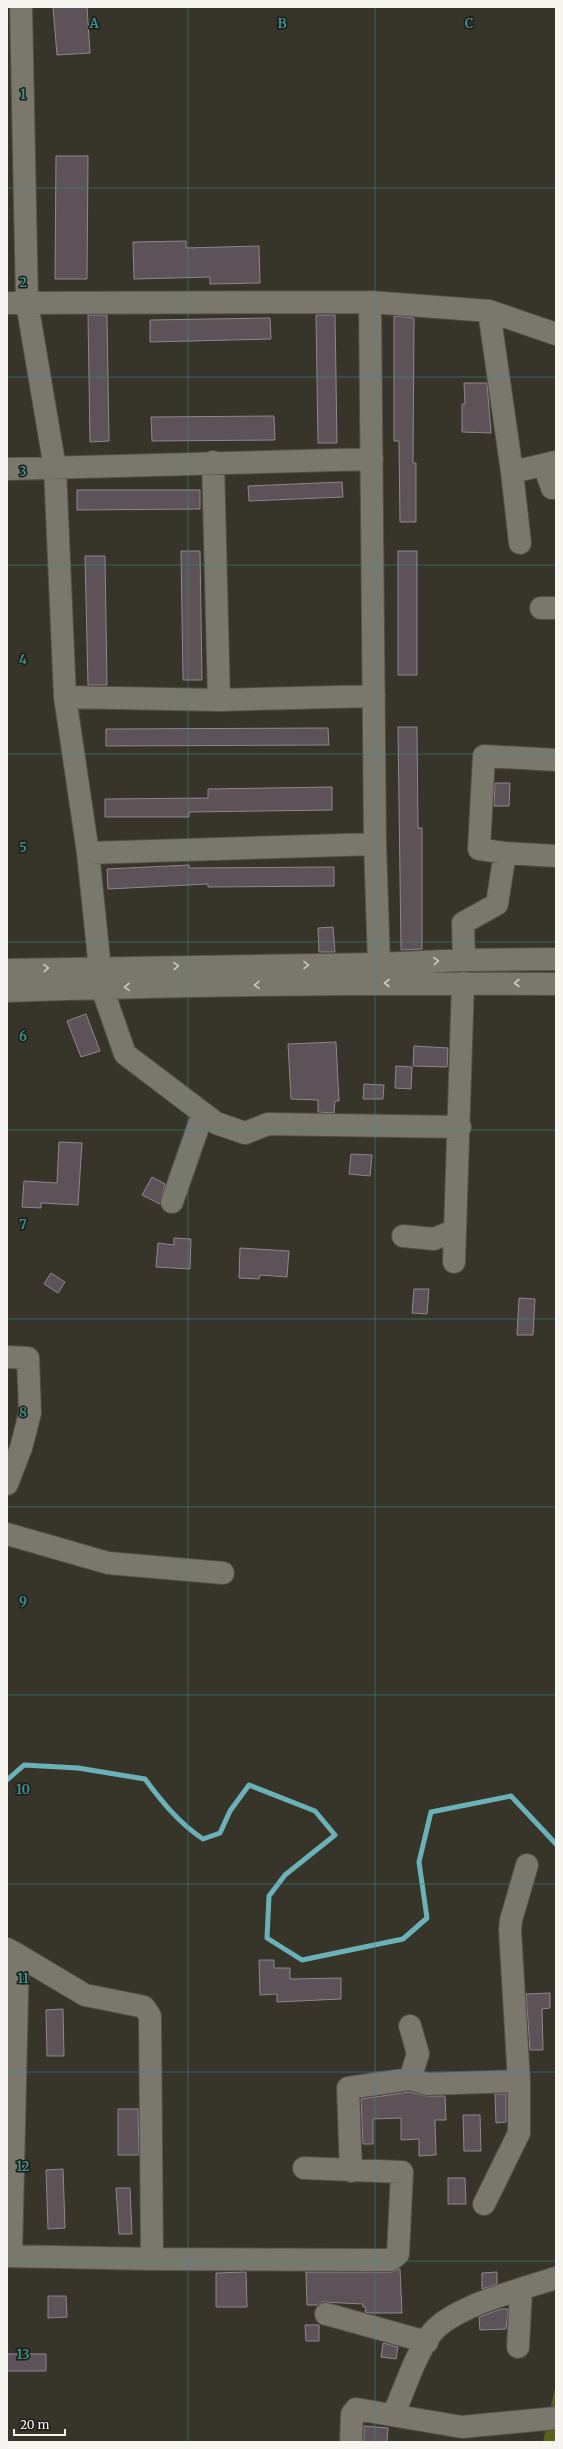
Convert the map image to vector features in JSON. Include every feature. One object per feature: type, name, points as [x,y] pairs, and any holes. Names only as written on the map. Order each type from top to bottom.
[{"type":"street","points":[[21,7],[16,169],[17,303],[55,468],[64,697],[88,853],[101,977],[125,1054],[216,1123],[245,1133],[268,1124],[460,1127]]},
{"type":"street","points":[[17,303],[370,302],[489,311],[556,334]]},
{"type":"street","points":[[370,302],[376,844],[379,964]]},
{"type":"street","points":[[489,311],[512,472],[520,543]]},
{"type":"street","points":[[7,469],[213,462],[372,459]]},
{"type":"street","points":[[213,462],[219,700]]},
{"type":"street","points":[[512,472],[550,464],[552,488],[556,488]]},
{"type":"street","points":[[64,697],[219,700],[374,696]]},
{"type":"street","points":[[556,760],[484,756],[479,849],[505,853],[556,856]]},
{"type":"street","points":[[88,853],[376,844]]},
{"type":"street","points":[[464,960],[463,922],[498,904],[505,853]]},
{"type":"street","points":[[7,991],[101,977],[464,960],[556,959]]},
{"type":"street","points":[[7,970],[101,977],[556,984]]},
{"type":"street","points":[[454,1262],[460,1127],[463,983]]},
{"type":"street","points":[[172,1202],[202,1113]]},
{"type":"street","points":[[403,1236],[434,1239],[456,1230]]},
{"type":"street","points":[[7,1357],[28,1358],[30,1413],[21,1448],[7,1484]]},
{"type":"street","points":[[7,1534],[108,1563],[223,1573]]},
{"type":"street","points":[[484,2204],[519,2133],[519,2081],[510,1930],[511,1920],[527,1865]]},
{"type":"street","points":[[12,1952],[9,2256],[152,2260],[391,2260],[398,2254],[402,2172],[304,2168]]},
{"type":"street","points":[[12,1952],[85,1995],[140,2006],[148,2011],[150,2016],[152,2260]]},
{"type":"street","points":[[410,2026],[418,2054],[410,2079]]},
{"type":"street","points":[[351,2171],[348,2088],[410,2079],[427,2084],[519,2081]]},
{"type":"street","points":[[393,2415],[427,2342],[440,2325],[469,2308],[556,2278]]},
{"type":"street","points":[[518,2347],[521,2290]]},
{"type":"street","points":[[326,2314],[427,2342]]},
{"type":"street","points":[[351,2442],[352,2414],[356,2409],[462,2427],[556,2418]]},
{"type":"green space","points":[[556,2383],[556,2442],[543,2442]]},
{"type":"building","points":[[53,7],[87,7],[90,53],[57,55]]},
{"type":"building","points":[[56,156],[88,156],[87,279],[55,279]]},
{"type":"building","points":[[186,241],[186,248],[259,246],[260,283],[210,284],[210,277],[134,279],[133,242]]},
{"type":"building","points":[[88,315],[107,315],[109,441],[90,442]]},
{"type":"building","points":[[316,315],[335,315],[337,443],[318,443]]},
{"type":"building","points":[[394,316],[414,318],[413,463],[416,463],[416,522],[400,522],[399,441],[394,441]]},
{"type":"building","points":[[270,318],[271,339],[150,342],[150,320]]},
{"type":"building","points":[[464,383],[487,383],[491,433],[462,432],[462,404],[465,404]]},
{"type":"building","points":[[274,416],[275,440],[152,441],[151,417]]},
{"type":"building","points":[[342,482],[343,497],[249,501],[248,486]]},
{"type":"building","points":[[77,490],[200,490],[200,509],[77,510]]},
{"type":"building","points":[[181,551],[200,551],[202,680],[183,680]]},
{"type":"building","points":[[398,551],[417,551],[417,675],[398,675]]},
{"type":"building","points":[[85,556],[105,556],[107,685],[88,685]]},
{"type":"building","points":[[398,727],[417,727],[418,828],[422,828],[422,949],[401,950]]},
{"type":"building","points":[[328,728],[329,745],[106,746],[106,729]]},
{"type":"building","points":[[495,783],[510,783],[509,806],[494,806]]},
{"type":"building","points":[[332,787],[332,810],[189,812],[189,817],[105,817],[105,799],[208,798],[208,789]]},
{"type":"building","points":[[189,865],[190,868],[334,867],[334,886],[208,887],[208,884],[108,889],[107,869]]},
{"type":"building","points":[[333,927],[335,952],[319,952],[318,928]]},
{"type":"building","points":[[86,1014],[100,1051],[81,1057],[67,1021]]},
{"type":"building","points":[[336,1042],[339,1101],[335,1101],[334,1113],[318,1112],[318,1100],[291,1099],[288,1044]]},
{"type":"building","points":[[414,1046],[448,1048],[447,1067],[413,1066]]},
{"type":"building","points":[[396,1066],[412,1067],[411,1089],[395,1088]]},
{"type":"building","points":[[364,1084],[384,1085],[383,1099],[363,1099]]},
{"type":"building","points":[[59,1142],[82,1143],[78,1205],[41,1203],[41,1208],[22,1207],[24,1181],[57,1183]]},
{"type":"building","points":[[351,1154],[372,1155],[370,1176],[349,1174]]},
{"type":"building","points":[[152,1177],[165,1184],[160,1204],[142,1195]]},
{"type":"building","points":[[174,1238],[191,1239],[190,1269],[156,1267],[158,1243],[174,1245]]},
{"type":"building","points":[[240,1248],[289,1251],[287,1277],[260,1275],[259,1279],[239,1278]]},
{"type":"building","points":[[51,1273],[65,1282],[58,1293],[44,1284]]},
{"type":"building","points":[[414,1289],[429,1289],[427,1314],[412,1313]]},
{"type":"building","points":[[519,1298],[535,1299],[533,1335],[517,1335]]},
{"type":"building","points":[[259,1960],[274,1960],[274,1968],[290,1968],[290,1979],[341,1978],[341,1999],[277,2002],[277,1994],[260,1995]]},
{"type":"building","points":[[550,1993],[550,2008],[542,2009],[543,2050],[530,2050],[526,1994]]},
{"type":"building","points":[[63,2009],[64,2056],[47,2056],[46,2010]]},
{"type":"building","points":[[409,2092],[427,2096],[445,2096],[446,2120],[435,2120],[436,2155],[419,2156],[419,2139],[401,2140],[401,2118],[373,2119],[373,2144],[363,2144],[361,2099]]},
{"type":"building","points":[[495,2094],[506,2094],[506,2122],[496,2123]]},
{"type":"building","points":[[118,2109],[138,2109],[139,2155],[118,2155]]},
{"type":"building","points":[[463,2115],[480,2115],[481,2151],[464,2151]]},
{"type":"building","points":[[63,2169],[65,2228],[48,2229],[46,2170]]},
{"type":"building","points":[[448,2178],[465,2178],[466,2204],[448,2204]]},
{"type":"building","points":[[116,2188],[130,2188],[132,2234],[119,2234]]},
{"type":"building","points":[[400,2269],[402,2313],[365,2312],[366,2307],[363,2307],[363,2304],[323,2302],[318,2305],[307,2305],[306,2272],[391,2272]]},
{"type":"building","points":[[246,2272],[247,2307],[216,2307],[216,2273]]},
{"type":"building","points":[[497,2272],[497,2284],[482,2289],[482,2273]]},
{"type":"building","points":[[48,2296],[66,2296],[67,2317],[48,2318]]},
{"type":"building","points":[[501,2309],[508,2309],[506,2329],[480,2330],[479,2317]]},
{"type":"building","points":[[305,2325],[319,2325],[319,2341],[306,2341]]},
{"type":"building","points":[[383,2343],[398,2347],[396,2359],[381,2357]]},
{"type":"building","points":[[7,2354],[46,2354],[46,2371],[7,2371]]},
{"type":"building","points":[[364,2426],[388,2428],[387,2442],[364,2442]]},
{"type":"waterway","points":[[7,1780],[24,1765],[78,1768],[145,1779],[171,1812],[194,1833],[203,1839],[220,1833],[230,1811],[249,1785],[315,1811],[335,1835],[285,1875],[269,1896],[267,1938],[302,1960],[403,1939],[427,1918],[419,1862],[431,1812],[511,1796],[556,1844]]}]
